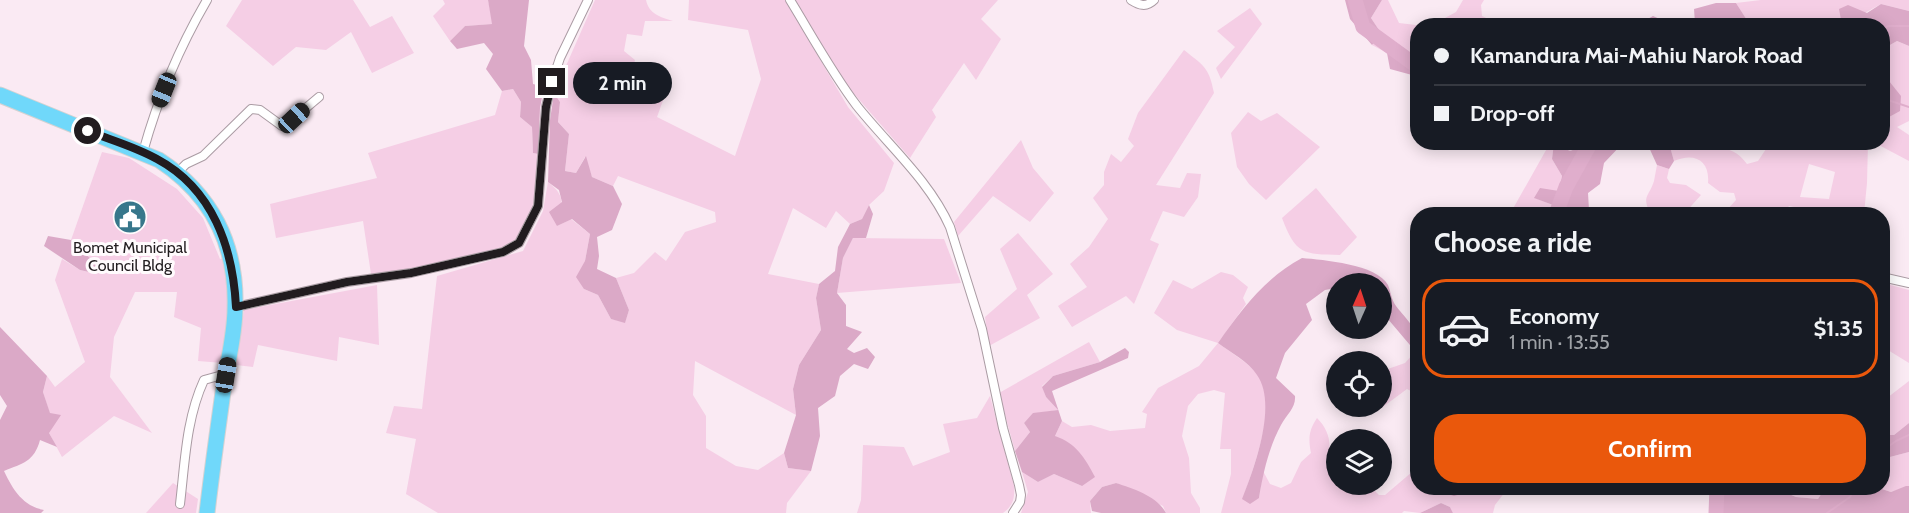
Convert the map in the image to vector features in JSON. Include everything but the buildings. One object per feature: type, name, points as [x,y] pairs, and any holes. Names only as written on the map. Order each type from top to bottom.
[{"type":"highway","points":[[0,95],[143,152],[178,172],[205,201],[218,225],[231,265],[236,307],[207,513]]},
{"type":"street","points":[[143,152],[156,108],[178,53],[207,0]]},
{"type":"street","points":[[236,307],[347,282],[411,273],[503,252],[519,243],[538,206],[546,107],[552,82],[560,58],[588,0]]},
{"type":"street","points":[[790,0],[858,107],[923,182],[945,215],[982,329],[1019,485],[1020,502],[1013,513]]},
{"type":"street","points":[[1131,0],[1142,5],[1150,4],[1154,0]]},
{"type":"street","points":[[178,172],[186,164],[203,156],[251,109],[260,110],[282,126],[320,97]]},
{"type":"street","points":[[1890,279],[1909,283]]},
{"type":"street","points":[[180,504],[188,430],[196,397],[204,380],[226,375]]},
{"type":"shaded area","points":[[242,0],[353,0],[370,27],[392,16],[414,53],[372,73],[351,32],[326,50],[296,47],[273,66],[226,26]]},
{"type":"shaded area","points":[[443,0],[488,0],[493,24],[465,26],[450,41],[433,16],[445,4]]},
{"type":"shaded area","points":[[488,0],[529,0],[524,46],[531,60],[533,84],[544,87],[540,108],[538,154],[533,153],[532,127],[520,117],[521,102],[513,89],[502,91],[486,69],[493,54],[484,43],[457,49],[450,41],[465,26],[492,24]]},
{"type":"shaded area","points":[[595,0],[646,0],[652,12],[673,21],[645,21],[642,36],[627,34],[624,51],[635,60],[631,77],[666,92],[657,117],[735,156],[761,79],[748,30],[688,20],[689,0],[785,0],[848,107],[894,163],[884,191],[869,205],[862,219],[850,224],[836,211],[826,228],[793,208],[768,274],[819,284],[816,298],[821,330],[799,365],[793,389],[796,415],[695,361],[693,395],[706,416],[706,448],[736,466],[758,470],[784,453],[788,468],[811,471],[787,503],[786,513],[438,513],[406,494],[416,439],[386,433],[394,406],[422,409],[437,276],[523,251],[543,211],[548,182],[558,192],[562,201],[557,226],[571,219],[590,234],[585,261],[584,289],[598,295],[611,319],[625,322],[629,310],[616,278],[634,273],[655,252],[666,261],[685,232],[716,222],[715,212],[618,176],[613,186],[592,177],[585,157],[576,173],[565,171],[569,134],[558,122],[560,102],[554,93]]},
{"type":"shaded area","points":[[794,0],[998,0],[981,19],[1001,39],[976,80],[964,63],[932,110],[936,117],[910,158],[842,80]]},
{"type":"shaded area","points":[[1345,0],[1382,0],[1371,18],[1381,33],[1372,45],[1350,19]]},
{"type":"shaded area","points":[[1382,0],[1388,0],[1399,23],[1410,24],[1410,54],[1392,43],[1387,53],[1372,45],[1381,33],[1371,18]]},
{"type":"shaded area","points":[[1463,0],[1484,0],[1481,5],[1482,16],[1486,18],[1445,18],[1456,12]]},
{"type":"shaded area","points":[[1761,0],[1909,0],[1909,11],[1881,4],[1856,18],[1745,18],[1736,3]]},
{"type":"shaded area","points":[[1716,3],[1736,3],[1746,18],[1695,18],[1694,9]]},
{"type":"shaded area","points":[[1881,4],[1909,11],[1909,46],[1897,41],[1890,45],[1890,18],[1841,18],[1839,9],[1848,5],[1867,13]]},
{"type":"shaded area","points":[[1250,8],[1262,24],[1221,79],[1216,68],[1235,47],[1217,31]]},
{"type":"shaded area","points":[[1897,41],[1909,46],[1909,121],[1897,127],[1909,135],[1909,161],[1888,150],[1890,45]]},
{"type":"shaded area","points":[[1392,43],[1410,54],[1410,74],[1390,69],[1387,53]]},
{"type":"shaded area","points":[[1184,50],[1208,72],[1214,93],[1156,185],[1180,188],[1187,173],[1201,174],[1198,197],[1184,217],[1163,211],[1150,240],[1159,244],[1134,304],[1126,296],[1072,327],[1058,306],[1087,287],[1070,264],[1089,247],[1108,219],[1093,198],[1104,185],[1104,172],[1111,154],[1121,162],[1134,146],[1128,139],[1138,113]]},
{"type":"shaded area","points":[[1890,82],[1901,96],[1900,111],[1890,116]]},
{"type":"shaded area","points":[[513,89],[521,102],[520,117],[532,127],[533,153],[538,154],[536,189],[532,209],[518,239],[506,247],[414,271],[371,274],[363,221],[276,238],[270,204],[377,178],[368,153],[495,115],[502,91]]},
{"type":"shaded area","points":[[554,93],[560,102],[558,122],[569,134],[565,171],[576,173],[586,156],[592,177],[613,186],[622,204],[612,230],[597,237],[599,256],[597,269],[616,278],[629,310],[625,323],[611,319],[598,295],[584,289],[576,277],[585,261],[590,234],[572,219],[557,226],[549,212],[562,202],[559,190],[548,182],[550,120]]},
{"type":"shaded area","points":[[1248,112],[1261,121],[1277,113],[1320,147],[1266,200],[1249,184],[1237,167],[1231,133]]},
{"type":"shaded area","points":[[1021,140],[1033,168],[1054,193],[1030,222],[993,196],[958,236],[954,222]]},
{"type":"shaded area","points":[[1546,150],[1553,150],[1552,159],[1562,176],[1559,191],[1535,198],[1555,207],[1514,207]]},
{"type":"shaded area","points":[[1553,150],[1616,150],[1604,163],[1600,184],[1588,193],[1589,207],[1555,207],[1534,198],[1540,188],[1559,191],[1562,176],[1552,159]]},
{"type":"shaded area","points":[[1650,150],[1671,150],[1674,161],[1669,169],[1657,165]]},
{"type":"shaded area","points":[[1671,150],[1730,150],[1739,155],[1747,164],[1758,161],[1765,150],[1868,150],[1865,207],[1730,207],[1736,200],[1734,193],[1720,192],[1708,183],[1706,169],[1699,160],[1681,158],[1674,161]],"holes":[[[1809,164],[1835,172],[1829,199],[1800,197]]]},
{"type":"shaded area","points":[[102,152],[129,158],[177,189],[203,218],[220,259],[225,258],[230,305],[223,363],[198,361],[201,328],[174,317],[177,292],[135,292],[114,337],[110,377],[152,433],[114,416],[62,457],[49,433],[50,414],[43,392],[47,376],[55,387],[85,362],[55,280],[62,259],[80,270],[92,273],[98,266],[71,240]]},
{"type":"shaded area","points":[[1657,165],[1669,169],[1667,178],[1670,183],[1686,185],[1701,195],[1690,207],[1648,207],[1646,200],[1654,181]]},
{"type":"shaded area","points":[[1316,188],[1357,237],[1340,255],[1309,253],[1302,250],[1292,239],[1282,218]]},
{"type":"shaded area","points":[[869,205],[873,214],[866,238],[853,238],[843,258],[837,293],[846,305],[846,326],[862,332],[847,349],[854,353],[867,348],[875,357],[868,369],[854,364],[840,376],[835,396],[818,408],[820,436],[811,471],[788,468],[784,453],[796,415],[793,389],[799,365],[821,330],[816,298],[819,284],[835,271],[838,247],[850,224],[862,219]]},
{"type":"shaded area","points":[[1018,233],[1053,274],[1027,295],[1040,318],[989,346],[985,317],[1017,289],[1000,249]]},
{"type":"shaded area","points":[[48,236],[71,240],[98,266],[93,273],[80,270],[44,246]]},
{"type":"shaded area","points":[[853,238],[944,239],[961,283],[837,293],[843,258]]},
{"type":"shaded area","points":[[1302,258],[1349,264],[1374,273],[1326,273],[1326,290],[1306,304],[1312,320],[1285,353],[1276,378],[1295,396],[1294,404],[1273,442],[1259,498],[1250,504],[1242,499],[1262,437],[1265,419],[1263,387],[1249,366],[1218,343],[1245,306],[1277,275]]},
{"type":"shaded area","points":[[1221,272],[1233,275],[1248,287],[1243,298],[1246,304],[1218,343],[1177,330],[1154,313],[1173,280],[1192,289]]},
{"type":"shaded area","points":[[377,285],[379,345],[339,337],[337,361],[258,345],[253,367],[236,365],[244,310]]},
{"type":"shaded area","points":[[1890,285],[1909,290],[1909,363],[1890,351]]},
{"type":"shaded area","points":[[1392,297],[1410,323],[1410,345],[1392,324]]},
{"type":"shaded area","points":[[0,327],[47,376],[43,392],[50,413],[61,415],[49,433],[57,447],[40,440],[31,457],[4,471],[11,485],[24,501],[44,510],[41,513],[0,513],[0,420],[7,406],[0,395]]},
{"type":"shaded area","points":[[1089,342],[1100,362],[1053,376],[1042,386],[1046,397],[1058,410],[1033,414],[1024,423],[1030,432],[1015,451],[999,393]]},
{"type":"shaded area","points":[[1218,343],[1245,362],[1258,375],[1264,388],[1265,419],[1258,454],[1243,499],[1259,498],[1263,471],[1270,484],[1281,488],[1291,483],[1301,462],[1311,453],[1310,434],[1317,418],[1326,432],[1326,495],[1392,495],[1392,489],[1410,474],[1410,495],[1503,495],[1495,505],[1493,513],[1453,513],[1450,507],[1441,503],[1420,513],[1404,511],[1402,513],[1221,513],[1231,474],[1231,449],[1220,449],[1225,393],[1214,390],[1198,394],[1188,406],[1182,436],[1189,458],[1191,493],[1200,508],[1200,513],[1166,513],[1163,506],[1116,483],[1102,487],[1090,501],[1091,513],[1021,513],[1028,492],[1022,472],[1038,482],[1054,474],[1082,486],[1055,436],[1062,421],[1072,427],[1091,425],[1110,431],[1145,428],[1147,414],[1142,412],[1158,388],[1199,366]]},
{"type":"shaded area","points":[[1125,348],[1129,352],[1128,358],[1052,391],[1062,421],[1055,436],[1069,443],[1079,452],[1095,477],[1082,486],[1054,474],[1038,482],[1022,472],[1015,451],[1030,432],[1024,423],[1033,413],[1058,410],[1046,397],[1042,387],[1053,376],[1100,362]]},
{"type":"shaded area","points":[[1410,358],[1410,390],[1407,389],[1392,400],[1392,368],[1405,363]]},
{"type":"shaded area","points":[[1909,381],[1909,423],[1894,435],[1890,435],[1890,396]]},
{"type":"shaded area","points":[[990,396],[1014,486],[1013,501],[1009,508],[1003,513],[857,513],[861,500],[863,445],[904,447],[913,466],[950,452],[943,424],[977,418]]},
{"type":"shaded area","points":[[1909,423],[1909,452],[1890,457],[1890,435],[1894,435]]},
{"type":"shaded area","points":[[1909,452],[1909,486],[1891,492],[1890,492],[1890,457]]},
{"type":"shaded area","points":[[173,483],[198,499],[196,513],[146,513]]},
{"type":"shaded area","points":[[1116,483],[1151,498],[1166,513],[1092,511],[1090,501],[1102,487]]},
{"type":"shaded area","points":[[1909,486],[1909,513],[1712,513],[1713,495],[1791,495],[1818,499],[1821,495],[1890,495],[1891,492]]},
{"type":"shaded area","points":[[1791,495],[1821,495],[1818,499]]},
{"type":"shaded area","points":[[1441,503],[1450,507],[1453,513],[1420,513]]},
{"type":"waterway","points":[[1355,0],[1363,27],[1410,61]]},
{"type":"waterway","points":[[1890,26],[1909,26]]},
{"type":"waterway","points":[[1890,101],[1909,107]]},
{"type":"waterway","points":[[1559,207],[1566,187],[1587,150]]},
{"type":"waterway","points":[[1890,445],[1909,435]]},
{"type":"waterway","points":[[1716,513],[1717,495]]},
{"type":"waterway","points":[[1827,513],[1851,495]]},
{"type":"place","name":"Bomet Municipal Council Bldg","points":[[130,217]]},
{"type":"route","points":[[88,131],[159,160],[178,172],[195,189],[205,201],[222,233],[231,265],[236,307],[347,282],[411,273],[503,252],[519,243],[538,206],[546,107],[552,82]]}]
